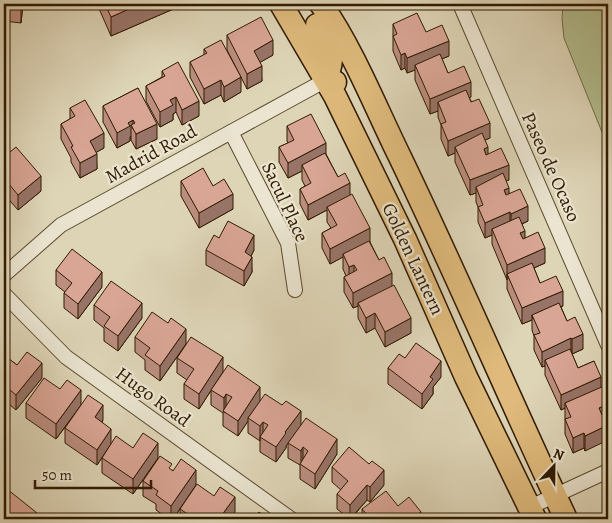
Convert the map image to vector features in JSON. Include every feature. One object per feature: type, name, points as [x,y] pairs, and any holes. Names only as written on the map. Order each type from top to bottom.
[{"type":"main road","name":"Golden Lantern","points":[[281,4],[326,80],[405,238],[466,377],[532,513]]},
{"type":"main road","points":[[308,4],[331,52],[332,64],[326,80],[345,85],[360,99],[399,183],[415,188]]},
{"type":"main road","name":"Golden Lantern","points":[[321,4],[330,16],[355,64],[415,188],[566,519]]},
{"type":"street","name":"Paseo de Ocaso","points":[[460,4],[608,345]]},
{"type":"street","name":"Madrid Road","points":[[4,275],[61,225],[326,80]]},
{"type":"street","name":"Sacul Place","points":[[231,132],[288,243],[295,290]]},
{"type":"street","name":"Hugo Road","points":[[4,294],[66,357],[291,519]]},
{"type":"street","points":[[532,513],[555,496],[608,471]]},
{"type":"green space","points":[[563,4],[608,4],[608,147],[564,38]]},
{"type":"building","points":[[105,4],[140,4],[111,17]]},
{"type":"building","points":[[417,13],[426,32],[442,25],[449,41],[407,58],[405,53],[401,55],[393,36],[397,34],[393,24]]},
{"type":"building","points":[[261,17],[273,40],[254,51],[262,66],[247,74],[227,35]]},
{"type":"building","points":[[221,40],[241,77],[224,87],[221,80],[204,89],[190,62],[207,53],[204,49]]},
{"type":"building","points":[[440,54],[448,73],[464,66],[471,82],[430,99],[415,65]]},
{"type":"building","points":[[178,62],[199,101],[182,110],[176,97],[170,100],[173,105],[160,112],[146,86],[165,76],[162,71]]},
{"type":"building","points":[[138,88],[157,124],[136,134],[131,125],[135,123],[133,120],[128,123],[130,126],[117,133],[103,106]]},
{"type":"building","points":[[466,90],[471,102],[479,99],[490,123],[448,141],[441,124],[446,122],[438,102]]},
{"type":"building","points":[[85,100],[104,133],[90,141],[97,154],[80,163],[61,124],[75,116],[70,108]]},
{"type":"building","points":[[311,114],[326,143],[288,163],[279,147],[294,140],[287,126]]},
{"type":"building","points":[[482,133],[488,147],[484,149],[486,155],[501,148],[509,165],[470,180],[455,147]]},
{"type":"building","points":[[16,147],[41,176],[18,195],[4,178],[4,157]]},
{"type":"building","points":[[325,153],[338,177],[345,173],[350,183],[308,205],[300,189],[311,183],[302,165]]},
{"type":"building","points":[[203,168],[213,186],[224,179],[233,194],[199,213],[181,181]]},
{"type":"building","points":[[503,173],[509,188],[504,190],[506,195],[520,189],[528,206],[485,223],[478,207],[483,205],[476,187]]},
{"type":"building","points":[[352,194],[370,228],[330,249],[322,233],[337,225],[327,207]]},
{"type":"building","points":[[519,217],[525,231],[520,233],[523,239],[538,232],[545,248],[507,265],[492,229]]},
{"type":"building","points":[[228,221],[254,235],[245,252],[252,257],[244,271],[206,250],[214,235],[219,238]]},
{"type":"building","points":[[369,241],[379,260],[384,257],[392,273],[353,293],[344,277],[357,270],[354,265],[349,267],[343,254]]},
{"type":"building","points":[[72,249],[102,272],[78,304],[64,293],[72,283],[56,270]]},
{"type":"building","points":[[532,263],[540,283],[556,276],[563,291],[522,308],[507,274]]},
{"type":"building","points":[[111,281],[142,303],[118,336],[104,326],[110,317],[94,305]]},
{"type":"building","points":[[394,285],[411,318],[385,332],[375,313],[366,318],[358,303]]},
{"type":"building","points":[[559,303],[567,321],[575,317],[583,334],[542,352],[534,335],[540,333],[532,315]]},
{"type":"building","points":[[152,312],[168,323],[171,318],[186,329],[160,366],[145,355],[150,348],[135,337]]},
{"type":"building","points":[[4,329],[9,334],[4,340]]},
{"type":"building","points":[[191,337],[223,357],[199,394],[184,384],[194,369],[177,358]]},
{"type":"building","points":[[416,343],[441,361],[430,377],[433,379],[422,394],[388,368],[399,354],[405,358]]},
{"type":"building","points":[[570,349],[578,368],[594,361],[601,377],[561,395],[545,360]]},
{"type":"building","points":[[27,352],[42,363],[16,395],[4,385],[4,355],[17,365]]},
{"type":"building","points":[[228,365],[260,387],[238,421],[223,411],[232,397],[226,394],[224,398],[211,390]]},
{"type":"building","points":[[44,378],[60,389],[67,380],[81,390],[56,424],[26,403]]},
{"type":"building","points":[[604,386],[608,396],[608,404],[599,408],[602,415],[607,413],[608,425],[585,436],[584,433],[573,438],[565,419],[571,417],[565,403]]},
{"type":"building","points":[[265,394],[282,405],[286,401],[301,411],[276,447],[260,437],[268,425],[263,422],[260,426],[248,418]]},
{"type":"building","points":[[88,395],[103,405],[95,417],[111,429],[97,450],[65,428]]},
{"type":"building","points":[[306,418],[337,439],[315,474],[300,464],[308,451],[303,447],[301,451],[288,443]]},
{"type":"building","points":[[143,433],[158,443],[133,479],[102,458],[116,436],[133,448]]},
{"type":"building","points":[[349,447],[369,464],[372,461],[384,470],[370,487],[367,485],[350,505],[337,494],[348,481],[332,467]]},
{"type":"building","points":[[160,456],[172,464],[169,468],[173,471],[181,459],[196,470],[171,506],[156,495],[158,491],[143,481]]},
{"type":"building","points":[[197,484],[214,496],[220,487],[235,497],[219,519],[195,519],[180,509]]},
{"type":"building","points":[[7,489],[37,513],[32,519],[4,519],[4,494]]},
{"type":"building","points":[[386,491],[398,506],[409,497],[421,512],[412,519],[378,519],[376,517],[371,519],[362,509]]},
{"type":"building","points":[[259,512],[268,519],[253,519]]}]
